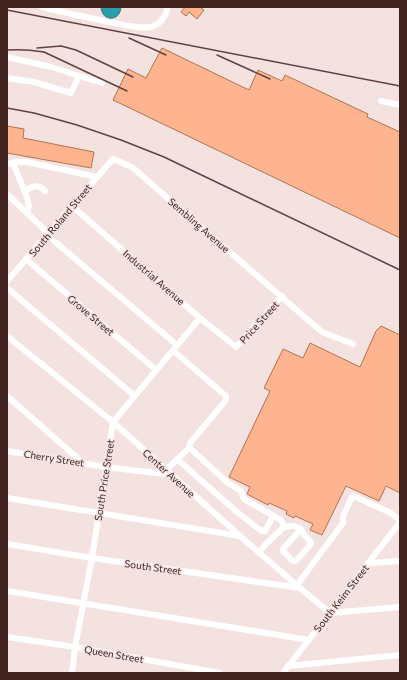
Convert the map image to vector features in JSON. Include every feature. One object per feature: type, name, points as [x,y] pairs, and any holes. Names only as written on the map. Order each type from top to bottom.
[{"type":"street","points":[[42,7],[139,27],[152,27],[166,15],[168,9],[167,7]]},
{"type":"street","points":[[7,57],[51,67],[102,83]]},
{"type":"street","points":[[7,78],[34,82],[71,93],[80,76]]},
{"type":"street","points":[[380,101],[400,105]]},
{"type":"street","name":"South Roland Street","points":[[7,281],[113,159]]},
{"type":"street","name":"Sembling Avenue","points":[[113,159],[132,167],[322,332],[352,344]]},
{"type":"street","points":[[27,213],[29,206],[25,192],[10,164],[27,162],[97,177]]},
{"type":"street","points":[[25,192],[31,186],[41,187],[45,191]]},
{"type":"street","points":[[7,194],[48,234],[177,345]]},
{"type":"street","name":"Industrial Avenue","points":[[72,206],[200,318],[236,347]]},
{"type":"street","name":"Grove Street","points":[[26,259],[156,370]]},
{"type":"street","points":[[7,288],[135,396]]},
{"type":"street","name":"Price Street","points":[[236,347],[282,296]]},
{"type":"street","points":[[113,422],[200,318]]},
{"type":"street","name":"Center Avenue","points":[[7,336],[113,422],[164,472],[172,476],[298,587],[330,613]]},
{"type":"street","points":[[164,472],[189,449],[190,443],[226,400],[226,396],[173,351]]},
{"type":"street","points":[[7,396],[83,463]]},
{"type":"street","points":[[7,404],[16,404]]},
{"type":"street","name":"South Price Street","points":[[72,673],[75,647],[92,558],[113,422]]},
{"type":"street","points":[[189,449],[191,449],[228,483],[241,491],[244,499],[281,520],[284,527]]},
{"type":"street","name":"Cherry Street","points":[[7,450],[83,463],[164,472]]},
{"type":"street","points":[[177,460],[260,530],[265,531],[273,516]]},
{"type":"street","points":[[298,587],[343,523],[342,516],[352,496],[389,512],[400,521]]},
{"type":"street","points":[[7,498],[240,536]]},
{"type":"street","name":"South Keim Street","points":[[283,673],[400,521]]},
{"type":"street","points":[[259,553],[265,545],[284,527],[294,526],[301,529],[311,542],[298,560],[293,561],[283,552],[283,549],[301,529]]},
{"type":"street","name":"South Street","points":[[7,544],[92,558],[298,587]]},
{"type":"street","points":[[368,563],[400,561]]},
{"type":"street","points":[[7,591],[309,640]]},
{"type":"street","points":[[330,613],[400,608]]},
{"type":"street","name":"Queen Street","points":[[7,637],[75,647],[220,673]]},
{"type":"street","points":[[288,666],[400,654]]},
{"type":"water","points":[[101,7],[121,7],[118,15],[114,18],[108,18],[102,12]]},
{"type":"building","points":[[185,7],[200,7],[204,10],[197,19],[189,12],[186,16],[181,12]]},
{"type":"building","points":[[162,48],[249,90],[258,70],[282,81],[285,75],[368,114],[367,117],[400,132],[400,238],[113,100],[128,69],[146,78]]},
{"type":"building","points":[[7,126],[24,129],[23,138],[94,152],[91,168],[7,153]]},
{"type":"building","points":[[381,326],[400,335],[400,493],[386,486],[379,501],[346,486],[322,535],[310,530],[313,524],[295,516],[294,518],[286,514],[287,511],[269,503],[268,505],[247,494],[250,487],[229,477],[270,391],[264,388],[283,349],[303,358],[310,343],[360,367],[376,331]]},
{"type":"railway","points":[[7,10],[400,86]]},
{"type":"railway","points":[[129,38],[166,55]]},
{"type":"railway","points":[[37,48],[61,46],[76,50],[133,77]]},
{"type":"railway","points":[[7,50],[44,52],[127,91]]},
{"type":"railway","points":[[217,55],[270,79]]},
{"type":"railway","points":[[7,108],[34,113],[77,125],[164,157],[400,270]]}]
